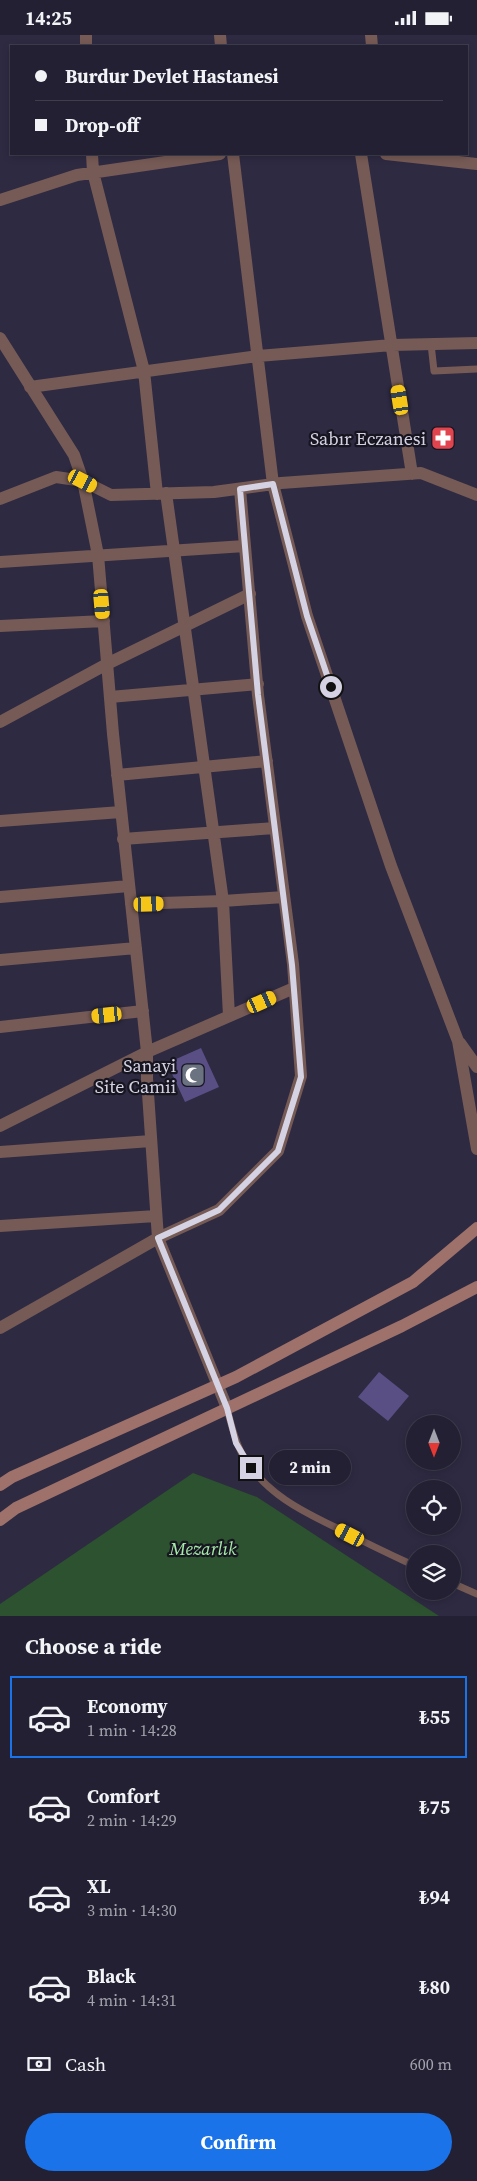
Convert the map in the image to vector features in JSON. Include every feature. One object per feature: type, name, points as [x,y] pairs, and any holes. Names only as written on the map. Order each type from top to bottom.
[{"type":"main road","points":[[0,1485],[12,1477],[217,1385],[413,1282],[477,1227]]},
{"type":"main road","points":[[0,1520],[16,1508],[402,1326],[477,1287]]},
{"type":"street","points":[[92,155],[93,172],[144,371],[162,494],[174,550],[192,690],[223,901],[229,1016]]},
{"type":"street","points":[[1,198],[77,175],[213,155]]},
{"type":"street","points":[[233,155],[273,484],[307,616],[391,866],[458,1041],[477,1149]]},
{"type":"street","points":[[361,155],[412,474]]},
{"type":"street","points":[[395,155],[477,164]]},
{"type":"street","points":[[1,340],[74,455],[83,481],[98,555],[120,811],[147,1052],[158,1238],[227,1408]]},
{"type":"street","points":[[30,387],[258,356],[392,345],[477,343]]},
{"type":"street","points":[[0,499],[56,477],[83,481],[111,495],[214,492],[273,484],[421,473],[477,495]]},
{"type":"street","points":[[0,1328],[158,1238],[219,1210],[278,1151],[301,1077],[294,988],[258,684],[240,489]]},
{"type":"street","points":[[0,562],[245,546]]},
{"type":"street","points":[[0,722],[107,664],[250,594]]},
{"type":"street","points":[[0,626],[104,621]]},
{"type":"street","points":[[110,697],[258,684]]},
{"type":"street","points":[[117,775],[267,761]]},
{"type":"street","points":[[0,821],[120,811]]},
{"type":"street","points":[[124,839],[275,828]]},
{"type":"street","points":[[0,897],[129,886]]},
{"type":"street","points":[[131,904],[284,897]]},
{"type":"street","points":[[0,960],[136,948]]},
{"type":"street","points":[[0,1126],[147,1052],[294,988]]},
{"type":"street","points":[[0,1027],[143,1011]]},
{"type":"street","points":[[458,1041],[477,1067]]},
{"type":"street","points":[[0,1152],[151,1141]]},
{"type":"street","points":[[0,1226],[156,1215]]},
{"type":"lane","points":[[431,344],[434,371],[477,369]]},
{"type":"lane","points":[[227,1408],[236,1443],[251,1468],[273,1491],[302,1511],[406,1562]]},
{"type":"lane","points":[[461,1587],[477,1594]]},
{"type":"green space","name":"Mezarlık","points":[[193,1473],[257,1497],[406,1594],[406,1600],[415,1600],[439,1616],[0,1616],[0,1604]]},
{"type":"building","name":"Sanayi Site Camii","points":[[201,1048],[219,1087],[185,1102],[167,1063]]},
{"type":"building","points":[[379,1372],[409,1396],[388,1421],[358,1397]]},
{"type":"place","name":"Sabır Eczanesi","points":[[443,438]]},
{"type":"place","name":"Sanayi Site Camii","points":[[193,1075]]},
{"type":"route","points":[[251,1468],[236,1443],[227,1408],[158,1238],[219,1210],[278,1151],[301,1077],[292,965],[258,695],[240,489],[273,484],[307,616],[331,687]]}]
